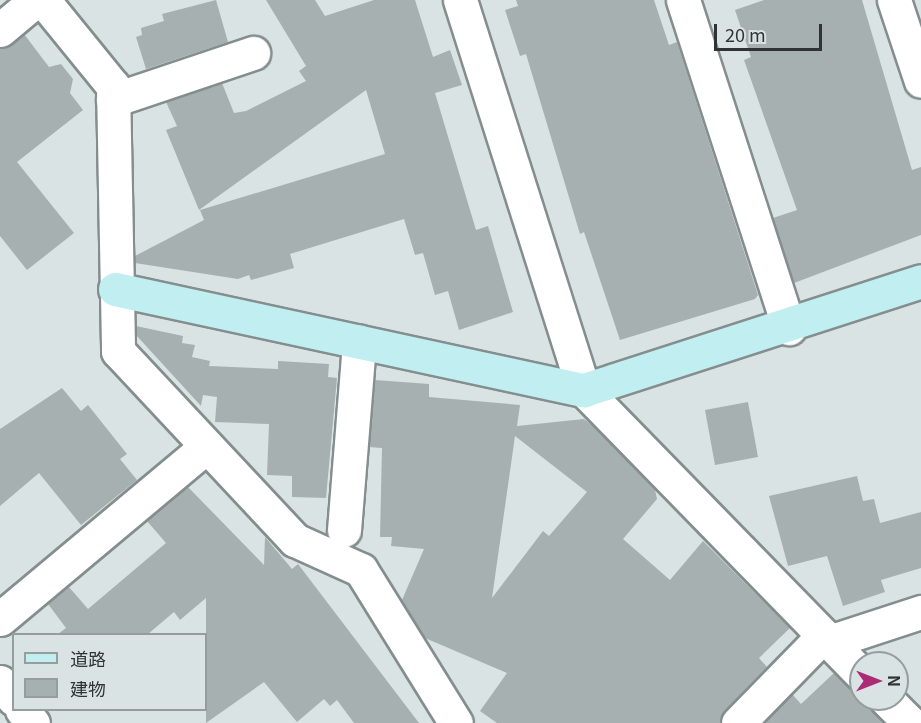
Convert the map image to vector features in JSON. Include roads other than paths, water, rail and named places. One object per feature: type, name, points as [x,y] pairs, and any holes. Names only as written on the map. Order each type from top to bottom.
[{"type":"street","points":[[0,30],[36,0]]},
{"type":"street","points":[[43,0],[113,86],[115,289],[118,351],[295,540],[361,570],[456,723]]},
{"type":"street","points":[[460,0],[584,390],[849,662]]},
{"type":"street","points":[[683,0],[789,328]]},
{"type":"street","points":[[894,0],[921,81]]},
{"type":"street","points":[[113,100],[253,53]]},
{"type":"street","points":[[115,289],[584,390],[789,328],[921,281]]},
{"type":"street","points":[[344,530],[359,342]]},
{"type":"street","points":[[0,619],[206,447]]},
{"type":"street","points":[[738,723],[826,639],[921,612]]},
{"type":"street","points":[[0,682],[12,697]]},
{"type":"street","points":[[23,711],[33,723]]},
{"type":"street","points":[[898,711],[910,723]]}]
